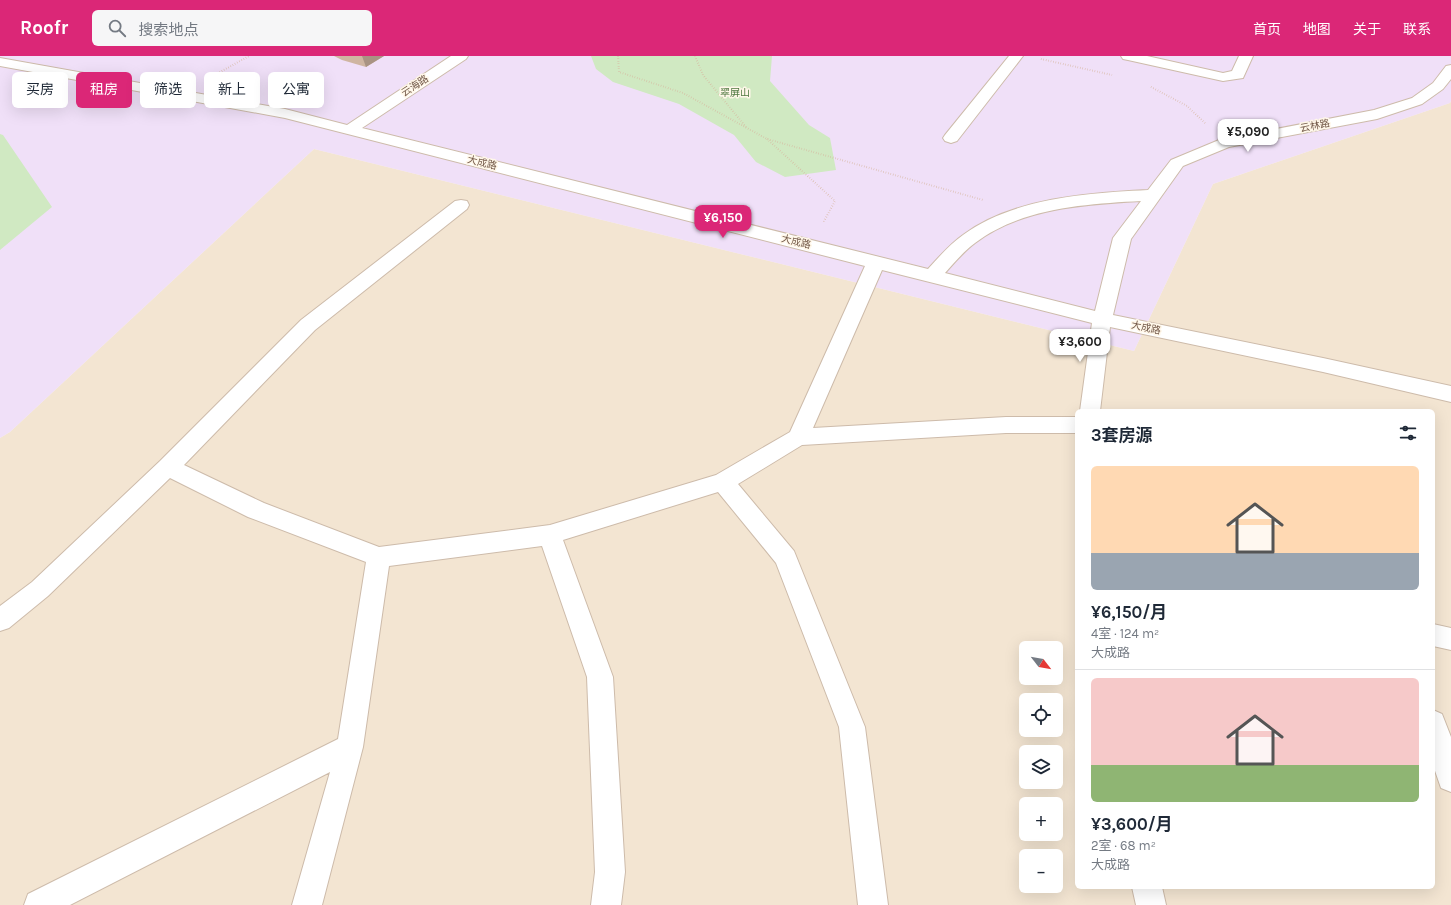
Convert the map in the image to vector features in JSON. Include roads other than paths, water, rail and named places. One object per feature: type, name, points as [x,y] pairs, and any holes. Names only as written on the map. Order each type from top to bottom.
[{"type":"street","name":"云海路","points":[[349,130],[461,56]]},
{"type":"street","points":[[951,138],[1016,56]]},
{"type":"street","points":[[1128,56],[1223,77],[1238,75],[1246,56]]},
{"type":"street","name":"大成路","points":[[0,62],[285,114],[1102,319],[1323,365],[1451,394]]},
{"type":"street","name":"云林路","points":[[1090,409],[1102,319],[1122,238],[1177,163],[1225,143],[1377,114],[1417,101],[1438,86],[1451,69]]},
{"type":"street","points":[[932,276],[954,252],[975,234],[1026,212],[1041,207],[1093,198],[1154,195]]},
{"type":"street","points":[[0,620],[40,589],[168,467],[308,325],[461,205]]},
{"type":"street","points":[[798,437],[876,262]]},
{"type":"street","points":[[168,467],[256,510],[379,557],[550,535],[724,482],[798,437],[1006,424],[1075,425]]},
{"type":"street","points":[[724,482],[786,558],[852,727],[873,905]]},
{"type":"street","points":[[550,535],[600,677],[610,872],[606,905]]},
{"type":"street","points":[[307,905],[350,748],[379,557]]},
{"type":"street","points":[[1435,635],[1451,639]]},
{"type":"street","points":[[1435,729],[1451,778]]},
{"type":"street","points":[[39,905],[350,748]]},
{"type":"street","points":[[1147,889],[1151,905]]},
{"type":"park label","name":"翠屏山","points":[[735,93]]}]
